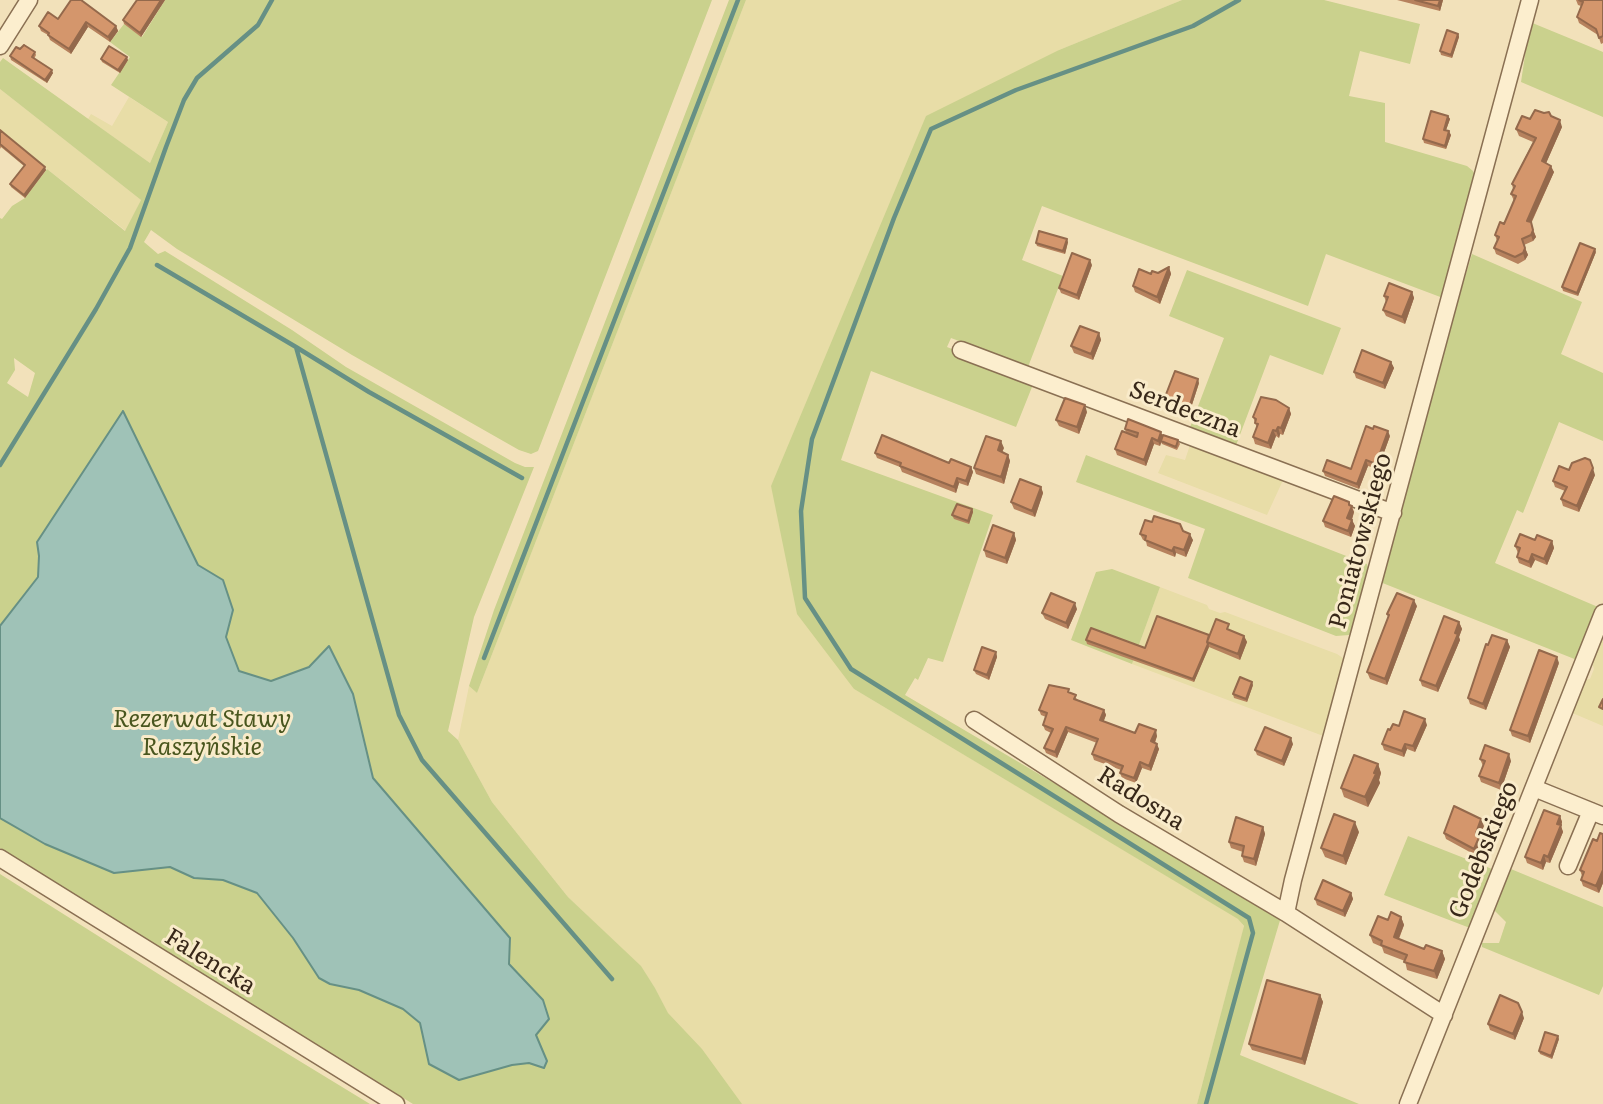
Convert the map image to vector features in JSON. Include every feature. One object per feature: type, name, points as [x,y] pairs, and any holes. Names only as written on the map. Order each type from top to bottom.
[{"type":"street","points":[[0,46],[29,0]]},
{"type":"street","name":"Poniatowskiego","points":[[1286,914],[1300,852],[1530,0]]},
{"type":"street","name":"Serdeczna","points":[[961,350],[1393,513]]},
{"type":"street","name":"Godebskiego","points":[[1408,1104],[1603,613]]},
{"type":"street","name":"Radosna","points":[[974,720],[1119,814],[1286,914]]},
{"type":"street","points":[[1534,788],[1597,813],[1568,866]]},
{"type":"street","name":"Falencka","points":[[0,858],[396,1104]]},
{"type":"street","points":[[1286,914],[1444,1015]]},
{"type":"shaded area","points":[[746,0],[1182,0],[1059,50],[771,486],[854,689],[1239,919],[1244,927],[1197,1104],[725,1104],[678,1034],[655,988],[641,967],[568,897],[492,802],[458,740],[469,686],[477,693]]},
{"type":"shaded area","points":[[0,89],[141,200],[126,231],[0,132]]},
{"type":"shaded area","points":[[129,97],[168,122],[150,163],[88,119],[91,114],[112,126]]},
{"type":"shaded area","points":[[1191,442],[1284,478],[1267,515],[1158,473],[1166,455],[1185,460]]},
{"type":"shaded area","points":[[1160,587],[1207,605],[1209,609],[1225,612],[1337,654],[1346,660],[1335,704],[1330,711],[1327,723],[1330,725],[1326,737],[1132,664]]},
{"type":"shaded area","points":[[1603,629],[1603,726],[1570,712],[1583,680],[1590,679],[1594,669],[1591,659]]},
{"type":"green space","name":"Rezerwat Stawy Raszyńskie","points":[[165,0],[712,0],[538,451],[531,454],[519,450],[352,355],[177,249],[151,230],[144,242],[158,254],[165,251],[346,367],[515,463],[534,467],[474,617],[448,731],[458,740],[492,802],[568,897],[641,966],[668,1013],[702,1049],[742,1104],[413,1104],[0,848],[0,218],[25,198],[47,169],[125,231],[141,200],[0,89],[0,62],[3,58],[150,163],[168,122],[111,85],[130,57],[110,42],[124,24],[142,37]],"holes":[[[14,358],[35,373],[28,397],[7,383],[15,370]]]},
{"type":"green space","points":[[729,0],[746,0],[477,693],[469,686],[494,610]]},
{"type":"green space","points":[[1182,0],[1324,0],[1420,24],[1410,64],[1360,51],[1349,96],[1385,103],[1385,142],[1467,166],[1473,171],[1476,178],[1443,298],[1326,254],[1308,306],[1042,206],[1022,260],[1063,276],[1028,367],[951,338],[947,347],[1034,382],[1016,427],[871,371],[841,460],[993,515],[943,662],[928,658],[918,680],[915,678],[905,695],[1281,917],[1240,1055],[1359,1104],[1197,1104],[1244,926],[1238,919],[854,689],[797,614],[771,486],[926,116],[1059,50]]},
{"type":"green space","points":[[1530,22],[1603,52],[1603,117],[1521,82]]},
{"type":"green space","points":[[1472,254],[1582,302],[1561,354],[1603,373],[1603,441],[1559,422],[1523,513],[1517,510],[1495,563],[1598,607],[1577,660],[1380,582],[1403,506],[1442,353]]},
{"type":"green space","points":[[1187,270],[1341,328],[1323,375],[1270,355],[1235,448],[1189,430],[1224,338],[1169,316]]},
{"type":"green space","points":[[1086,455],[1367,564],[1369,572],[1354,628],[1349,635],[1336,636],[1188,578],[1205,529],[1076,482]]},
{"type":"green space","points":[[1112,569],[1160,587],[1132,664],[1071,640],[1096,572]]},
{"type":"green space","points":[[1408,836],[1492,869],[1470,928],[1384,895]]},
{"type":"green space","points":[[1506,867],[1603,907],[1603,986],[1599,995],[1482,947],[1482,943],[1499,943],[1506,922],[1491,907]]},
{"type":"green space","points":[[0,874],[206,1004],[370,1104],[0,1104]]},
{"type":"water","points":[[123,411],[198,565],[223,580],[233,610],[226,637],[239,671],[271,681],[309,667],[329,646],[353,694],[373,778],[510,938],[509,964],[543,1000],[549,1019],[536,1035],[547,1061],[544,1068],[529,1063],[512,1065],[459,1080],[429,1064],[420,1023],[403,1009],[359,990],[330,984],[319,978],[293,938],[257,893],[223,880],[194,878],[170,867],[114,873],[45,844],[0,818],[0,626],[38,577],[37,542]]},
{"type":"building","points":[[71,0],[81,0],[116,26],[108,37],[86,22],[69,49],[39,26],[48,12],[58,19]]},
{"type":"building","points":[[137,0],[161,0],[140,33],[123,20]]},
{"type":"building","points":[[1415,0],[1440,0],[1438,6]]},
{"type":"building","points":[[1579,0],[1603,0],[1603,36],[1599,38],[1596,29],[1577,17],[1583,2]]},
{"type":"building","points":[[1447,30],[1458,34],[1451,55],[1440,51]]},
{"type":"building","points":[[24,45],[35,52],[32,57],[52,70],[45,80],[10,56],[16,47],[20,49]]},
{"type":"building","points":[[109,46],[127,57],[118,70],[101,59]]},
{"type":"building","points":[[1535,110],[1549,112],[1560,120],[1542,161],[1551,166],[1527,221],[1531,222],[1533,230],[1531,235],[1522,239],[1525,248],[1523,253],[1515,257],[1494,248],[1499,237],[1495,235],[1500,222],[1504,224],[1516,196],[1511,194],[1515,186],[1512,184],[1536,138],[1516,129],[1522,116],[1530,119]]},
{"type":"building","points":[[1431,111],[1448,116],[1444,130],[1449,131],[1445,146],[1423,139]]},
{"type":"building","points":[[0,130],[45,167],[24,195],[10,184],[25,165],[0,144]]},
{"type":"building","points":[[1039,231],[1067,239],[1063,251],[1036,243]]},
{"type":"building","points":[[1580,243],[1595,249],[1577,293],[1562,287]]},
{"type":"building","points":[[1072,253],[1090,260],[1077,295],[1059,288]]},
{"type":"building","points":[[1169,267],[1157,297],[1133,286],[1139,269],[1151,274],[1152,271],[1158,273]]},
{"type":"building","points":[[1389,283],[1412,292],[1402,317],[1383,310]]},
{"type":"building","points":[[1080,326],[1099,333],[1091,354],[1071,346]]},
{"type":"building","points":[[1362,350],[1391,362],[1383,383],[1354,372]]},
{"type":"building","points":[[1175,371],[1198,379],[1188,411],[1173,405],[1174,400],[1165,397]]},
{"type":"building","points":[[1261,397],[1276,400],[1289,408],[1281,428],[1273,430],[1268,443],[1253,437],[1258,424],[1253,417]]},
{"type":"building","points":[[1065,398],[1085,405],[1077,427],[1056,420]]},
{"type":"building","points":[[1128,419],[1161,432],[1158,441],[1152,438],[1144,460],[1115,449],[1122,431],[1137,437],[1138,433],[1125,429]]},
{"type":"building","points":[[1366,426],[1388,431],[1376,464],[1366,460],[1357,484],[1323,471],[1327,460],[1351,469]]},
{"type":"building","points":[[882,435],[949,463],[951,459],[971,467],[966,481],[957,478],[954,487],[875,453]]},
{"type":"building","points":[[1163,435],[1178,440],[1176,447],[1161,441]]},
{"type":"building","points":[[986,436],[1001,441],[998,450],[1008,455],[1001,477],[974,468]]},
{"type":"building","points":[[1585,458],[1590,460],[1593,468],[1577,506],[1561,499],[1567,487],[1553,481],[1559,466],[1569,470],[1572,463]]},
{"type":"building","points":[[1020,479],[1041,487],[1032,511],[1011,502]]},
{"type":"building","points":[[1334,496],[1352,506],[1347,518],[1352,520],[1348,531],[1323,521]]},
{"type":"building","points":[[957,504],[972,509],[968,521],[952,515]]},
{"type":"building","points":[[1154,516],[1180,524],[1183,531],[1190,534],[1184,550],[1174,547],[1172,551],[1145,540],[1146,536],[1140,534],[1145,520],[1152,522]]},
{"type":"building","points":[[993,525],[1014,533],[1005,558],[984,550]]},
{"type":"building","points":[[1520,534],[1535,540],[1537,535],[1552,541],[1544,559],[1532,554],[1529,562],[1517,557],[1520,548],[1515,546]]},
{"type":"building","points":[[1051,593],[1075,603],[1066,623],[1042,613]]},
{"type":"building","points":[[1397,593],[1414,600],[1385,679],[1367,672]]},
{"type":"building","points":[[1157,616],[1209,635],[1208,644],[1193,679],[1086,640],[1091,628],[1145,648]]},
{"type":"building","points":[[1444,616],[1459,622],[1455,633],[1458,634],[1436,686],[1420,680]]},
{"type":"building","points":[[1216,619],[1229,624],[1227,629],[1244,636],[1238,654],[1207,642]]},
{"type":"building","points":[[1492,635],[1507,640],[1483,704],[1468,698],[1486,644],[1488,645]]},
{"type":"building","points":[[982,647],[996,652],[987,675],[974,670]]},
{"type":"building","points":[[1539,650],[1557,657],[1528,736],[1510,730]]},
{"type":"building","points":[[1240,677],[1252,682],[1246,699],[1233,694]]},
{"type":"building","points":[[1049,685],[1069,689],[1068,692],[1076,695],[1074,699],[1104,710],[1100,720],[1135,733],[1139,724],[1156,730],[1151,741],[1157,744],[1149,766],[1140,762],[1134,778],[1120,773],[1123,766],[1092,754],[1098,739],[1066,727],[1055,752],[1044,748],[1053,729],[1043,725],[1047,713],[1039,710]]},
{"type":"building","points":[[1404,711],[1425,719],[1413,746],[1405,744],[1402,751],[1382,744],[1388,729],[1390,730],[1393,724],[1399,726]]},
{"type":"building","points":[[1265,727],[1291,738],[1282,761],[1255,750]]},
{"type":"building","points":[[1485,745],[1509,754],[1499,783],[1479,776],[1485,761],[1480,759]]},
{"type":"building","points":[[1354,755],[1378,764],[1365,797],[1341,788]]},
{"type":"building","points":[[1454,806],[1481,819],[1476,833],[1480,835],[1474,849],[1444,833]]},
{"type":"building","points":[[1544,810],[1560,816],[1557,824],[1561,825],[1548,857],[1544,855],[1541,863],[1525,857]]},
{"type":"building","points":[[1334,814],[1355,822],[1343,856],[1321,848]]},
{"type":"building","points":[[1236,817],[1263,827],[1254,859],[1242,856],[1244,846],[1229,842]]},
{"type":"building","points":[[1600,833],[1603,834],[1603,870],[1596,886],[1581,880],[1584,872],[1580,870],[1593,839],[1597,841]]},
{"type":"building","points":[[1323,880],[1351,893],[1343,911],[1315,899]]},
{"type":"building","points":[[1391,912],[1401,917],[1394,937],[1424,949],[1426,945],[1442,951],[1434,971],[1404,962],[1407,955],[1381,945],[1382,941],[1370,935],[1378,916],[1388,920]]},
{"type":"building","points":[[1267,980],[1320,995],[1302,1059],[1249,1044]]},
{"type":"building","points":[[1500,995],[1518,1003],[1522,1012],[1513,1034],[1488,1024]]},
{"type":"building","points":[[1545,1032],[1558,1036],[1551,1056],[1539,1051]]},
{"type":"waterway","points":[[0,465],[96,309],[130,248],[184,100],[197,78],[258,25],[272,0]]},
{"type":"waterway","points":[[484,658],[738,0]]},
{"type":"waterway","points":[[1206,1104],[1253,933],[1249,918],[851,669],[805,598],[801,511],[812,439],[894,218],[931,129],[1016,90],[1193,26],[1239,0]]},
{"type":"waterway","points":[[157,265],[296,347],[399,715],[422,760],[612,979]]},
{"type":"waterway","points":[[296,347],[369,392],[522,478]]}]
